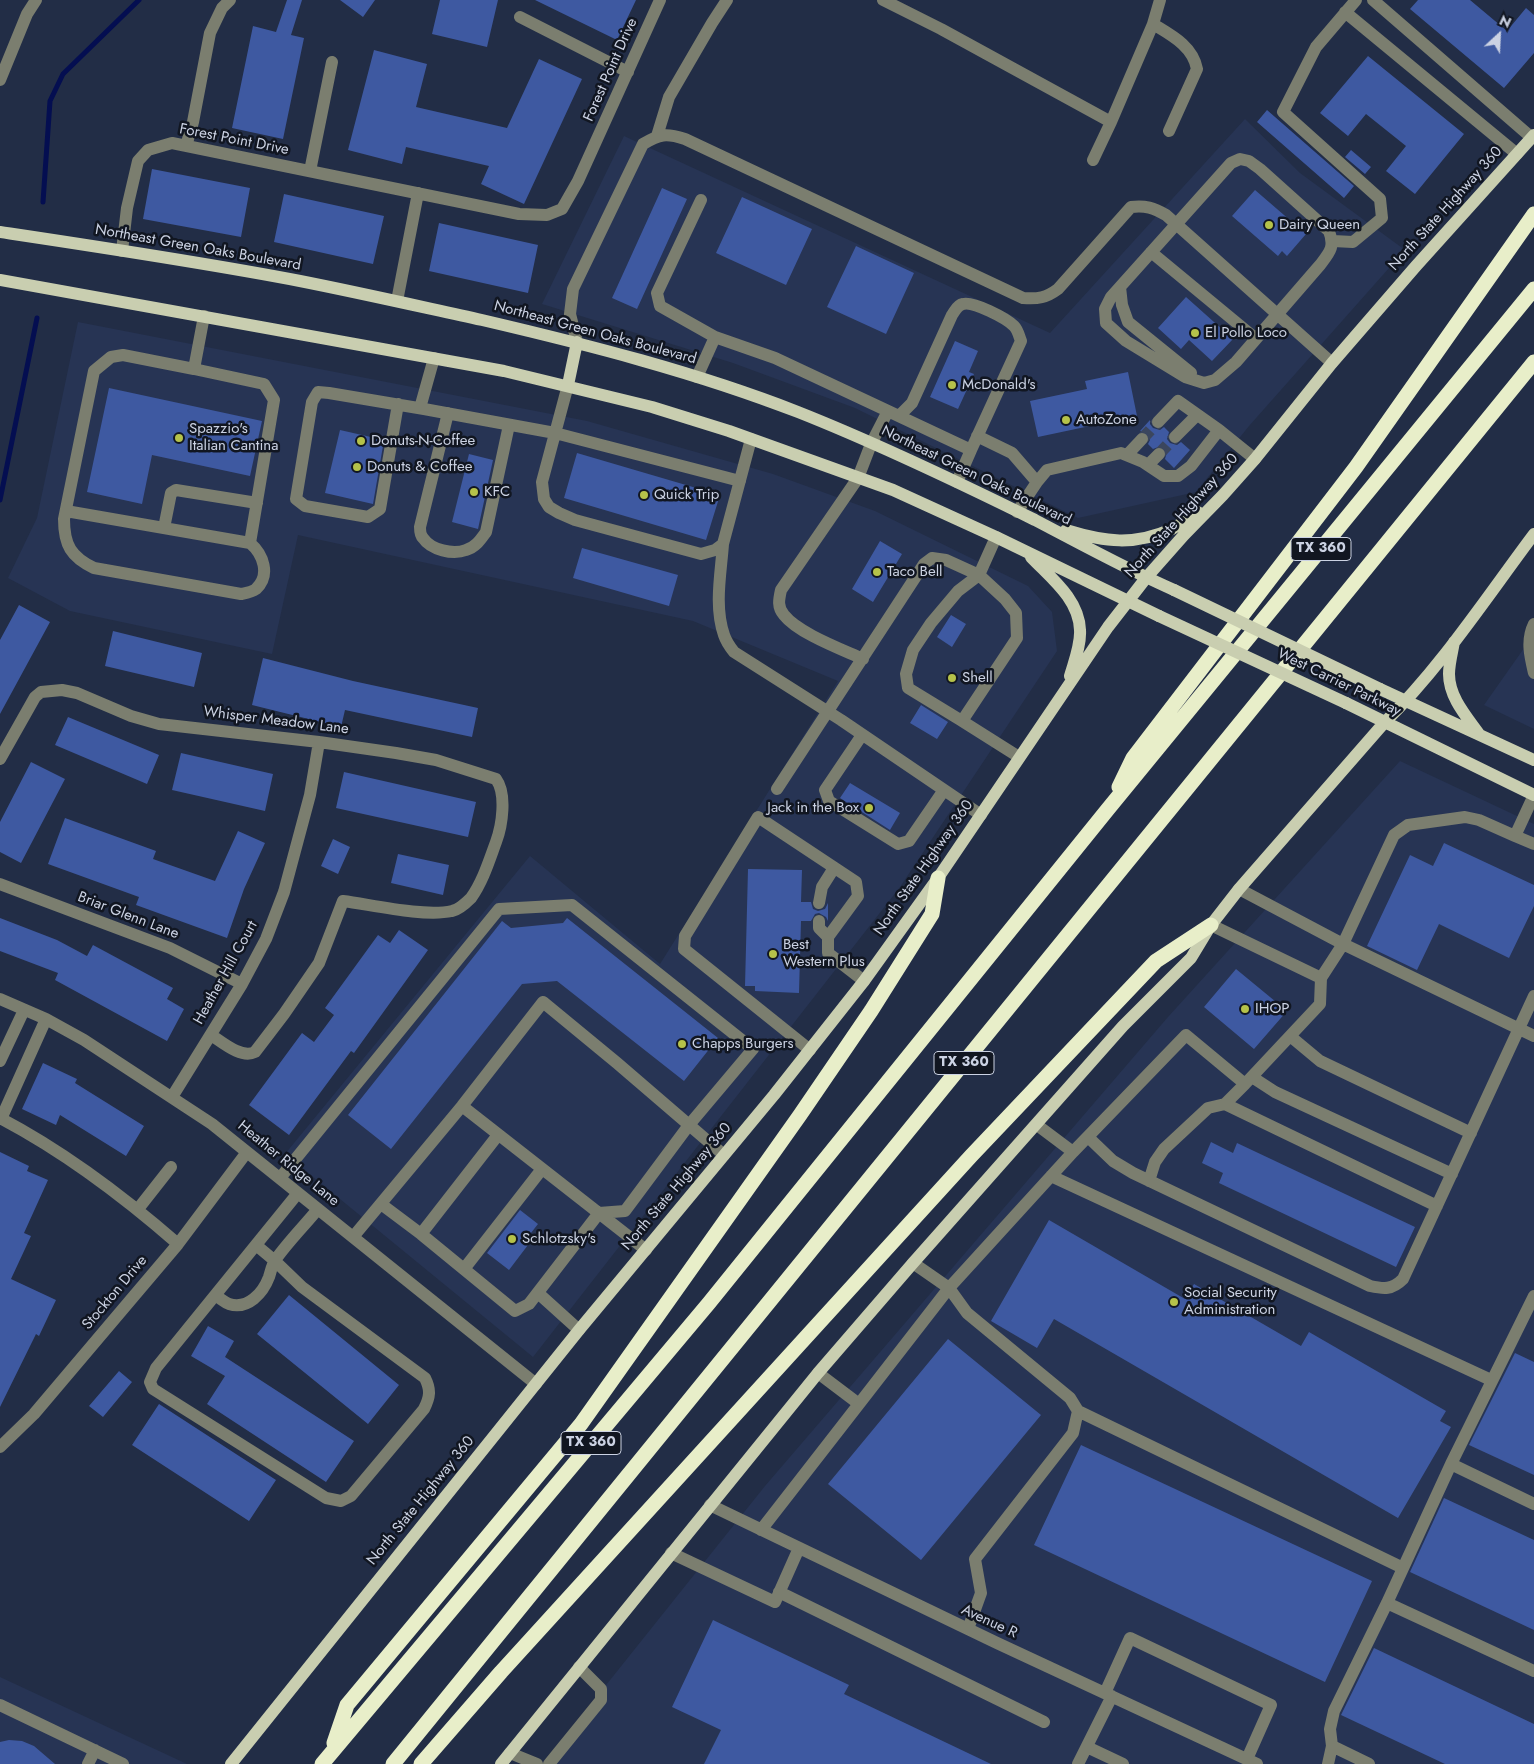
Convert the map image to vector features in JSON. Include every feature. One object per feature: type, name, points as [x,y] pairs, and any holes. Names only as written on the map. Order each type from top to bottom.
[{"type":"highway","points":[[1108,809],[1133,758],[1356,466],[1534,214]]},
{"type":"highway","name":"TX 360","points":[[322,1764],[709,1303],[1108,809],[1534,289]]},
{"type":"highway","name":"TX 360","points":[[393,1764],[1534,362]]},
{"type":"highway","points":[[331,1751],[347,1706],[581,1424],[800,1115],[871,1011],[932,914],[938,878]]},
{"type":"highway","points":[[421,1764],[507,1665],[971,1156],[1156,962],[1211,925]]},
{"type":"main road","name":"North State Highway 360","points":[[231,1764],[579,1330],[810,1050],[864,981],[938,878],[1108,627],[1146,578],[1184,534],[1223,495],[1255,459],[1332,363],[1416,266],[1533,137]]},
{"type":"main road","name":"Northeast Green Oaks Boulevard","points":[[0,232],[300,281],[397,301],[577,342],[697,377],[798,412],[957,482],[1146,578]]},
{"type":"main road","points":[[0,280],[504,370],[652,407],[751,439],[893,490],[1130,600]]},
{"type":"main road","points":[[568,385],[577,342]]},
{"type":"main road","points":[[1038,522],[1090,537],[1115,541],[1142,539],[1174,528],[1223,495]]},
{"type":"main road","points":[[501,1764],[818,1373],[912,1263],[1037,1125],[1123,1026],[1190,958],[1211,925],[1239,889],[1384,722],[1406,701],[1534,534]]},
{"type":"main road","points":[[1024,550],[1067,594],[1078,615],[1081,631],[1067,686]]},
{"type":"main road","name":"West Carrier Parkway","points":[[1146,578],[1534,760]]},
{"type":"main road","name":"West Carrier Parkway","points":[[1130,600],[1534,795]]},
{"type":"main road","points":[[1454,640],[1449,674],[1451,689],[1458,705],[1480,736]]},
{"type":"street","points":[[0,80],[27,14],[36,0]]},
{"type":"street","points":[[186,146],[193,122],[210,34],[222,8],[230,0]]},
{"type":"street","name":"Forest Point Drive","points":[[122,251],[127,208],[138,161],[148,150],[172,143],[519,214],[547,215],[562,209],[578,181],[660,0]]},
{"type":"street","points":[[657,136],[669,97],[712,23],[728,0]]},
{"type":"street","points":[[883,0],[1111,122]]},
{"type":"street","points":[[1093,160],[1153,24],[1160,0]]},
{"type":"street","points":[[1333,241],[1353,242],[1382,218],[1380,199],[1283,112],[1316,47],[1356,0]]},
{"type":"street","points":[[1374,0],[1533,137]]},
{"type":"street","points":[[1345,12],[1517,154]]},
{"type":"street","points":[[520,16],[628,72]]},
{"type":"street","points":[[1153,24],[1186,47],[1195,61],[1196,69],[1193,78],[1169,131]]},
{"type":"street","points":[[310,171],[332,62]]},
{"type":"street","points":[[577,342],[570,314],[573,289],[643,144],[657,136],[670,134],[685,139],[1023,298],[1037,299],[1049,296],[1058,289],[1132,207],[1151,207],[1166,214],[1332,363]]},
{"type":"street","points":[[1240,159],[1249,161],[1266,175],[1329,231],[1333,241],[1330,252],[1320,265],[1276,313],[1236,362],[1209,381],[1185,377],[1126,341],[1106,323],[1105,309],[1111,297],[1176,224],[1231,163],[1240,159]]},
{"type":"street","points":[[397,301],[418,194]]},
{"type":"street","points":[[701,200],[657,293],[660,306],[715,337],[775,358],[971,450]]},
{"type":"street","points":[[1151,252],[1255,338]]},
{"type":"street","points":[[1120,286],[1122,305],[1128,322],[1209,381]]},
{"type":"street","points":[[863,659],[803,630],[784,615],[778,602],[781,590],[858,478],[871,444],[893,413],[912,403],[952,315],[958,306],[964,303],[971,304],[1003,318],[1014,326],[1021,341],[957,482]]},
{"type":"street","points":[[194,369],[204,316]]},
{"type":"street","points":[[697,377],[715,337]]},
{"type":"street","points":[[66,512],[250,543],[257,548],[262,558],[264,572],[262,581],[255,590],[241,594],[94,568],[80,561],[69,547],[64,534],[66,512],[94,371],[111,357],[123,355],[264,384],[270,391],[274,400],[250,543]]},
{"type":"street","points":[[420,408],[434,358]]},
{"type":"street","points":[[568,385],[542,482],[544,499],[549,506],[575,520],[701,554],[715,550],[723,544]]},
{"type":"street","points":[[398,404],[380,509],[368,517],[305,506],[296,499],[312,402],[318,392],[398,404],[555,433],[740,481]]},
{"type":"street","points":[[1158,422],[1178,401],[1219,430],[1255,459]]},
{"type":"street","points":[[448,413],[420,527],[422,538],[430,546],[451,552],[466,550],[477,544],[486,532],[509,425]]},
{"type":"street","points":[[1175,437],[1197,415]]},
{"type":"street","points":[[1017,512],[1047,470],[1122,453],[1148,465],[1164,476],[1178,476],[1191,466],[1219,430]]},
{"type":"street","points":[[977,436],[1012,453],[1037,482]]},
{"type":"street","points":[[751,439],[723,544],[719,592],[720,620],[724,637],[734,652],[828,712],[981,815]]},
{"type":"street","points":[[1126,455],[1142,439]]},
{"type":"street","points":[[1148,465],[1159,454]]},
{"type":"street","points":[[164,528],[171,493],[176,490],[257,502]]},
{"type":"street","points":[[996,537],[979,575],[958,591],[931,623],[913,650],[906,674],[908,688],[1019,757]]},
{"type":"street","points":[[777,789],[924,564],[932,558],[946,560],[979,575],[1005,599],[1016,613],[1017,638],[962,721]]},
{"type":"street","points":[[1534,624],[1530,631],[1529,654],[1534,673]]},
{"type":"street","name":"Whisper Meadow Lane","points":[[0,759],[35,697],[41,692],[48,690],[62,690],[77,693],[131,716],[160,724],[319,742],[436,760],[496,779],[500,784],[503,812],[498,838],[482,879],[470,899],[455,911],[431,913],[343,901],[319,963],[255,1052],[251,1054],[234,1050],[211,1035]]},
{"type":"street","points":[[862,735],[825,790],[829,800],[898,844],[909,841],[944,790]]},
{"type":"street","name":"Heather Hill Court","points":[[172,1096],[218,1024],[266,940],[284,892],[310,795],[319,742]]},
{"type":"street","points":[[1516,836],[1534,795]]},
{"type":"street","points":[[810,1050],[684,949],[685,936],[758,817],[856,882],[858,896],[828,937],[828,953],[864,981]]},
{"type":"street","points":[[1149,1181],[1155,1162],[1164,1149],[1208,1108],[1225,1104],[1320,1004],[1321,978],[1343,944],[1394,835],[1400,829],[1408,825],[1465,817],[1479,820],[1534,844]]},
{"type":"street","points":[[819,903],[822,887],[834,868]]},
{"type":"street","name":"Briar Glenn Lane","points":[[0,884],[170,948],[242,984]]},
{"type":"street","points":[[1239,889],[1343,944],[1534,1036]]},
{"type":"street","points":[[280,1178],[499,909],[572,905],[753,1048],[689,1125],[625,1210],[599,1213],[529,1304],[515,1311],[464,1268],[381,1204]]},
{"type":"street","points":[[819,921],[820,928],[828,937]]},
{"type":"street","points":[[1211,925],[1321,978]]},
{"type":"street","points":[[1088,1137],[1113,1160],[1133,1173],[1370,1286],[1385,1290],[1396,1286],[1403,1279],[1534,996]]},
{"type":"street","name":"Heather Ridge Lane","points":[[0,999],[46,1019],[84,1040],[212,1124],[536,1384]]},
{"type":"street","points":[[353,1237],[462,1106],[543,1002],[724,1155]]},
{"type":"street","points":[[0,1061],[24,1010]]},
{"type":"street","points":[[46,1019],[1,1118],[60,1154],[113,1190],[178,1244]]},
{"type":"street","points":[[761,1530],[949,1288],[1073,1152],[1186,1035],[1249,1080],[1452,1174]]},
{"type":"street","points":[[1290,1036],[1320,1061],[1471,1133]]},
{"type":"street","points":[[1225,1104],[1437,1206]]},
{"type":"street","points":[[462,1106],[646,1250]]},
{"type":"street","points":[[1037,1125],[1073,1152]]},
{"type":"street","points":[[421,1234],[498,1135]]},
{"type":"street","name":"Stockton Drive","points":[[0,1447],[34,1414],[178,1244],[247,1152]]},
{"type":"street","points":[[138,1209],[171,1167]]},
{"type":"street","points":[[464,1268],[542,1169]]},
{"type":"street","points":[[1051,1176],[1491,1380]]},
{"type":"street","points":[[256,1245],[302,1287],[425,1378],[429,1387],[430,1397],[424,1409],[351,1496],[341,1501],[326,1498],[153,1389],[150,1382],[156,1368],[298,1193]]},
{"type":"street","points":[[216,1296],[228,1304],[239,1306],[248,1303],[261,1292],[275,1261],[318,1209]]},
{"type":"street","points":[[912,1263],[949,1288],[967,1314],[1070,1398],[1078,1410],[1403,1568]]},
{"type":"street","points":[[538,1293],[579,1330]]},
{"type":"street","points":[[1328,1764],[1332,1746],[1330,1729],[1334,1711],[1387,1603],[1491,1380],[1531,1311],[1534,1296]]},
{"type":"street","points":[[818,1373],[859,1404]]},
{"type":"street","points":[[968,1629],[981,1593],[975,1559],[1073,1433],[1078,1410]]},
{"type":"street","points":[[1451,1464],[1534,1504]]},
{"type":"street","name":"Avenue R","points":[[710,1505],[968,1629],[1252,1762]]},
{"type":"street","points":[[671,1553],[775,1602],[799,1548]]},
{"type":"street","points":[[779,1592],[1044,1722]]},
{"type":"street","points":[[1387,1603],[1534,1671]]},
{"type":"street","points":[[1078,1764],[1087,1747],[1130,1638],[1271,1705],[1252,1762]]},
{"type":"street","points":[[549,1764],[601,1700],[602,1689],[579,1667]]},
{"type":"street","points":[[0,1705],[122,1764]]},
{"type":"street","points":[[1332,1746],[1369,1764]]},
{"type":"street","points":[[1087,1747],[1123,1764]]},
{"type":"street","points":[[88,1764],[95,1750]]},
{"type":"street","points":[[510,1753],[537,1764]]},
{"type":"shaded area","points":[[1245,119],[1300,173],[1405,250],[1249,426],[1196,492],[1078,518],[855,408],[733,363],[542,304],[624,136],[1050,333]]},
{"type":"shaded area","points":[[78,322],[587,421],[773,474],[875,511],[1028,586],[1052,612],[1057,651],[900,887],[533,1357],[285,1154],[530,856],[660,964],[838,681],[693,621],[298,535],[272,654],[70,611],[8,578],[37,518]]},
{"type":"shaded area","points":[[1534,634],[1534,729],[1484,705]]},
{"type":"shaded area","points":[[1400,761],[1534,824],[1534,1764],[543,1764],[765,1486],[1168,1017]]},
{"type":"shaded area","points":[[0,1677],[187,1764],[0,1764]]},
{"type":"building","points":[[287,0],[302,0],[291,35],[304,38],[283,139],[232,128],[253,26],[276,32]]},
{"type":"building","points":[[340,0],[375,0],[363,17]]},
{"type":"building","points":[[440,0],[498,0],[487,47],[432,34]]},
{"type":"building","points":[[535,0],[636,0],[617,40]]},
{"type":"building","points":[[1418,0],[1470,0],[1507,31],[1526,8],[1534,15],[1534,53],[1504,88],[1410,9]]},
{"type":"building","points":[[374,50],[427,64],[416,107],[507,128],[539,59],[582,79],[524,204],[481,184],[489,166],[406,147],[402,164],[348,150]]},
{"type":"building","points":[[1368,56],[1464,134],[1415,194],[1386,171],[1406,146],[1366,114],[1348,136],[1320,113]]},
{"type":"building","points":[[1267,110],[1354,186],[1344,198],[1257,122]]},
{"type":"building","points":[[1351,150],[1371,167],[1365,174],[1345,157]]},
{"type":"building","points":[[152,169],[250,188],[241,237],[143,219]]},
{"type":"building","points":[[662,188],[687,199],[637,309],[612,298]]},
{"type":"building","name":"Dairy Queen","points":[[1255,190],[1306,234],[1287,256],[1282,251],[1278,256],[1232,216]]},
{"type":"building","points":[[284,194],[384,216],[373,264],[274,242]]},
{"type":"building","points":[[742,197],[812,229],[786,285],[716,253]]},
{"type":"building","points":[[439,223],[538,245],[528,293],[429,271]]},
{"type":"building","points":[[856,246],[914,273],[886,334],[827,307]]},
{"type":"building","name":"El Pollo Loco","points":[[1186,297],[1233,339],[1212,361],[1189,340],[1181,349],[1158,328]]},
{"type":"building","name":"McDonald's","points":[[955,341],[978,351],[969,372],[974,374],[958,409],[930,397]]},
{"type":"building","points":[[1128,372],[1137,416],[1038,437],[1030,401],[1087,389],[1085,381]]},
{"type":"building","name":"Spazzio's Italian Cantina","points":[[109,388],[262,421],[250,476],[152,455],[142,504],[87,492]]},
{"type":"building","points":[[1150,420],[1153,428],[1160,430],[1164,427],[1169,432],[1167,439],[1170,443],[1177,445],[1181,442],[1190,450],[1174,468],[1165,459],[1167,452],[1165,449],[1161,446],[1153,449],[1148,444],[1150,440],[1148,433],[1140,431]]},
{"type":"building","name":"Donuts & Coffee","points":[[340,430],[384,440],[373,504],[325,493]]},
{"type":"building","points":[[577,453],[720,495],[706,540],[564,498]]},
{"type":"building","name":"KFC","points":[[469,454],[493,460],[478,529],[452,522]]},
{"type":"building","name":"Taco Bell","points":[[880,541],[902,554],[873,602],[852,589]]},
{"type":"building","points":[[582,548],[678,575],[669,606],[573,578]]},
{"type":"building","points":[[19,605],[50,622],[0,714],[0,640]]},
{"type":"building","points":[[951,615],[966,624],[952,647],[937,637]]},
{"type":"building","points":[[113,631],[202,653],[194,687],[105,666]]},
{"type":"building","points":[[263,658],[353,681],[478,708],[472,737],[345,710],[341,727],[252,705]]},
{"type":"building","points":[[921,705],[948,722],[937,739],[910,723]]},
{"type":"building","points":[[68,717],[159,755],[147,784],[55,745]]},
{"type":"building","points":[[181,753],[273,774],[265,811],[172,790]]},
{"type":"building","points":[[31,762],[65,779],[21,863],[0,852],[0,822]]},
{"type":"building","points":[[344,772],[476,802],[468,837],[336,808]]},
{"type":"building","name":"Jack in the Box","points":[[850,783],[900,813],[890,830],[840,798]]},
{"type":"building","points":[[65,818],[156,851],[153,859],[215,881],[238,831],[265,843],[244,889],[227,938],[136,905],[139,897],[48,864]]},
{"type":"building","points":[[333,839],[350,847],[338,874],[321,866]]},
{"type":"building","points":[[1444,843],[1534,885],[1534,906],[1509,958],[1439,924],[1417,970],[1367,946],[1410,855],[1433,866]]},
{"type":"building","points":[[398,854],[449,865],[443,895],[391,883]]},
{"type":"building","name":"Best Western Plus","points":[[748,869],[802,870],[801,902],[811,902],[813,909],[818,911],[825,909],[828,903],[828,921],[826,917],[819,913],[815,914],[811,921],[801,921],[799,993],[755,991],[755,986],[745,986]]},
{"type":"building","points":[[0,918],[57,940],[87,956],[93,945],[173,988],[167,999],[184,1009],[167,1041],[55,980],[58,973],[0,951]]},
{"type":"building","points":[[567,918],[718,1038],[684,1081],[557,981],[522,984],[391,1149],[348,1115],[502,921],[511,928],[563,923]]},
{"type":"building","points":[[399,930],[428,950],[354,1053],[351,1051],[289,1135],[249,1105],[302,1033],[314,1042],[334,1015],[325,1008],[378,935],[390,943]]},
{"type":"building","name":"IHOP","points":[[1236,969],[1287,1011],[1254,1049],[1204,1007]]},
{"type":"building","points":[[43,1063],[77,1079],[75,1083],[144,1126],[126,1156],[60,1115],[56,1125],[22,1109]]},
{"type":"building","points":[[1211,1142],[1233,1153],[1237,1143],[1415,1227],[1396,1267],[1219,1183],[1223,1173],[1202,1163]]},
{"type":"building","points":[[0,1152],[29,1166],[27,1171],[48,1180],[24,1233],[31,1236],[11,1279],[56,1300],[39,1336],[36,1334],[0,1407]]},
{"type":"building","name":"Schlotzsky's","points":[[520,1210],[538,1224],[527,1238],[531,1241],[509,1270],[487,1253]]},
{"type":"building","points":[[1049,1220],[1185,1299],[1194,1284],[1301,1346],[1309,1332],[1446,1411],[1440,1421],[1451,1427],[1398,1518],[1054,1319],[1037,1348],[991,1321]]},
{"type":"building","points":[[289,1295],[399,1385],[368,1424],[257,1334]]},
{"type":"building","points":[[208,1326],[234,1341],[225,1357],[354,1441],[326,1482],[207,1404],[225,1376],[191,1356]]},
{"type":"building","points":[[948,1339],[1041,1415],[921,1560],[828,1484]]},
{"type":"building","points":[[1515,1353],[1534,1362],[1534,1475],[1469,1445]]},
{"type":"building","points":[[119,1371],[132,1382],[103,1417],[89,1406]]},
{"type":"building","points":[[159,1404],[276,1480],[249,1521],[132,1445]]},
{"type":"building","points":[[1081,1445],[1372,1581],[1325,1682],[1034,1545]]},
{"type":"building","points":[[1444,1498],[1534,1540],[1534,1630],[1410,1572]]},
{"type":"building","points":[[713,1620],[849,1685],[844,1694],[991,1764],[704,1764],[721,1730],[672,1707]]},
{"type":"building","points":[[1374,1648],[1534,1724],[1534,1764],[1445,1764],[1341,1715]]},
{"type":"building","points":[[9,1740],[22,1741],[34,1746],[55,1764],[0,1764],[0,1742]]},
{"type":"waterway","points":[[43,202],[50,101],[63,74],[139,0]]},
{"type":"waterway","points":[[0,500],[37,318]]},
{"type":"tunnel","points":[[1142,439],[1158,422]]},
{"type":"tunnel","points":[[1159,454],[1175,437]]},
{"type":"place","name":"Dairy Queen","points":[[1269,225]]},
{"type":"place","name":"El Pollo Loco","points":[[1195,333]]},
{"type":"place","name":"McDonald's","points":[[952,385]]},
{"type":"place","name":"AutoZone","points":[[1066,420]]},
{"type":"place","name":"Spazzio's Italian Cantina","points":[[179,438]]},
{"type":"place","name":"Donuts-N-Coffee","points":[[361,441]]},
{"type":"place","name":"Donuts & Coffee","points":[[357,467]]},
{"type":"place","name":"KFC","points":[[474,492]]},
{"type":"place","name":"Quick Trip","points":[[644,495]]},
{"type":"place","name":"Taco Bell","points":[[877,572]]},
{"type":"place","name":"Shell","points":[[952,678]]},
{"type":"place","name":"Jack in the Box","points":[[869,808]]},
{"type":"place","name":"Best Western Plus","points":[[773,954]]},
{"type":"place","name":"IHOP","points":[[1245,1009]]},
{"type":"place","name":"Chapps Burgers","points":[[682,1044]]},
{"type":"place","name":"Schlotzsky's","points":[[512,1239]]},
{"type":"place","name":"Social Security Administration","points":[[1174,1302]]}]
